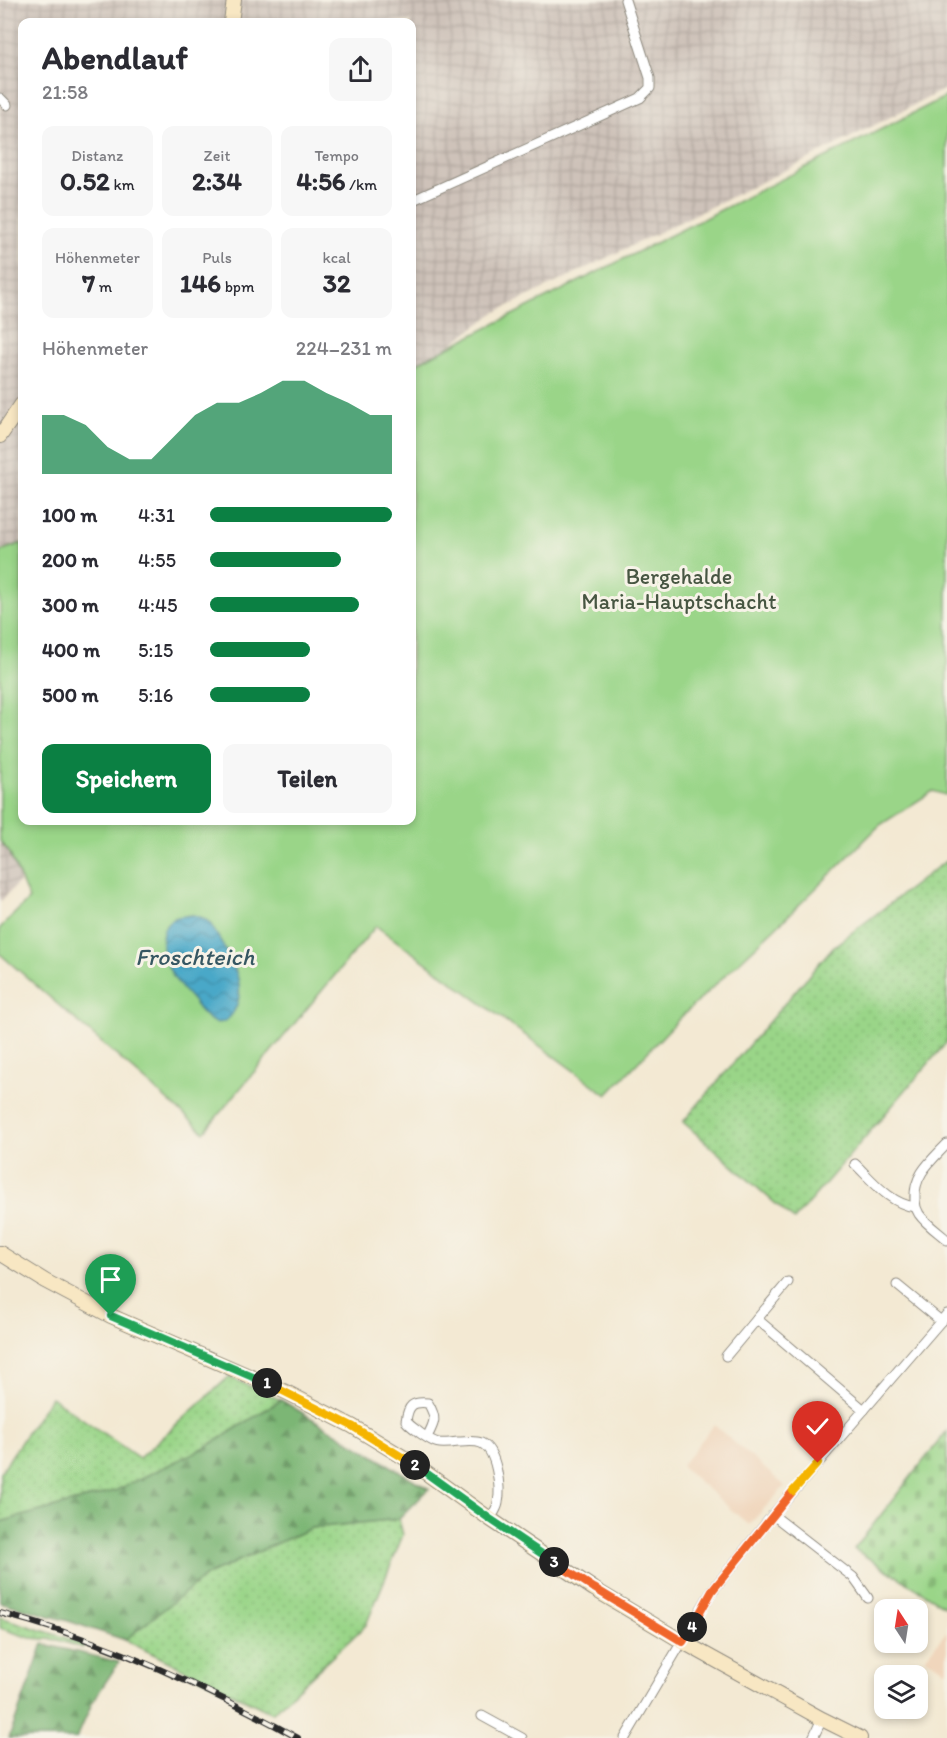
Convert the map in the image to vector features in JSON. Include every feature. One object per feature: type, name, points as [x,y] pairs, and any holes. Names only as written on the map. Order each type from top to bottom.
[{"type":"street","points":[[232,18],[234,0]]},
{"type":"street","points":[[416,199],[640,98],[650,88],[650,78],[625,0]]},
{"type":"street","points":[[0,436],[18,410]]},
{"type":"street","points":[[947,1144],[923,1170],[916,1182],[914,1192],[915,1207],[919,1215],[947,1240]]},
{"type":"street","points":[[855,1164],[893,1199],[915,1207]]},
{"type":"street","points":[[0,1252],[45,1281],[111,1316],[288,1393],[352,1426],[408,1460],[490,1519],[594,1588],[683,1642],[860,1738]]},
{"type":"street","points":[[726,1356],[788,1282]]},
{"type":"street","points":[[625,1738],[712,1591],[773,1515],[944,1318],[897,1285]]},
{"type":"street","points":[[757,1319],[864,1410]]},
{"type":"street","points":[[427,1437],[432,1443],[467,1441],[479,1442],[487,1446],[493,1457],[500,1491],[495,1511],[490,1519]]},
{"type":"street","points":[[773,1515],[854,1577],[868,1598]]},
{"type":"street","points":[[482,1716],[522,1738]]},
{"type":"street","points":[[813,1738],[822,1719]]},
{"type":"shaded area","points":[[0,0],[947,0],[947,88],[492,314],[429,361],[416,367],[416,18],[18,18],[18,549],[0,556]]},
{"type":"shaded area","points":[[0,825],[38,862],[0,902]]},
{"type":"shaded area","points":[[714,1425],[785,1486],[749,1525],[681,1466]]},
{"type":"shaded area","points":[[947,1631],[947,1671],[925,1658]]},
{"type":"green space","name":"Bergehalde Maria-Hauptschacht","points":[[947,96],[947,794],[933,791],[880,825],[679,1019],[607,1095],[376,926],[204,1132],[0,954],[0,928],[29,899],[9,852],[0,841],[0,551],[18,544],[18,825],[416,825],[416,363]]},
{"type":"green space","points":[[947,860],[947,1042],[794,1220],[683,1122],[833,947]]},
{"type":"green space","points":[[229,1377],[281,1400],[208,1446],[115,1491],[0,1522],[0,1473],[51,1397],[139,1458]]},
{"type":"green space","points":[[281,1400],[429,1489],[399,1519],[311,1528],[207,1575],[125,1640],[0,1602],[0,1522],[115,1491],[208,1446]]},
{"type":"green space","points":[[947,1431],[947,1608],[854,1549]]},
{"type":"green space","points":[[399,1519],[403,1535],[366,1625],[272,1713],[125,1640],[207,1575],[311,1528]]},
{"type":"green space","points":[[0,1617],[85,1644],[83,1648],[58,1640],[30,1638],[0,1628]]},
{"type":"green space","points":[[43,1644],[119,1662],[93,1701],[77,1738],[9,1738]]},
{"type":"water","name":"Froschteich","points":[[193,915],[210,923],[238,977],[238,1000],[232,1014],[222,1022],[212,1021],[201,1012],[175,979],[164,954],[162,937],[168,923],[177,917]]},
{"type":"railway","points":[[0,1613],[78,1637],[153,1666],[227,1700],[298,1738]]},
{"type":"route","points":[[111,1316],[288,1393],[352,1426],[408,1460],[490,1519],[574,1575],[683,1642],[712,1591],[818,1463]]}]
